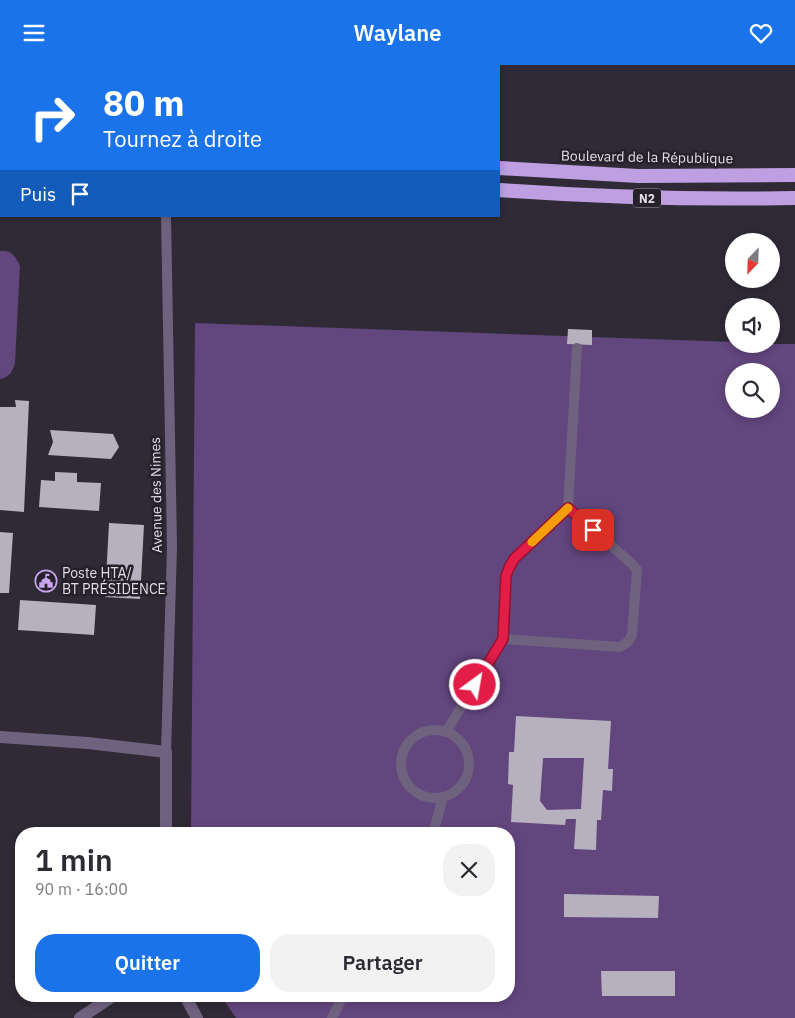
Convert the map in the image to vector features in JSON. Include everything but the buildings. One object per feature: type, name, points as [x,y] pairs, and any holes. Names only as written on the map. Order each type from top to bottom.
[{"type":"highway","name":"Boulevard de la République","points":[[500,168],[638,176],[795,175]]},
{"type":"highway","name":"N2","points":[[500,190],[640,198],[795,198]]},
{"type":"street","points":[[0,737],[88,743],[166,752]]},
{"type":"street","name":"Avenue des Nimes","points":[[166,752],[166,827]]},
{"type":"street","points":[[80,1018],[104,1002]]},
{"type":"street","points":[[188,1002],[197,1018]]},
{"type":"lane","name":"Avenue des Nimes","points":[[166,217],[172,547],[166,752]]},
{"type":"lane","points":[[446,732],[503,639],[506,576],[509,568],[514,559],[568,508],[577,348]]},
{"type":"lane","points":[[503,639],[620,647],[628,643],[632,635],[637,571],[631,563],[568,508]]},
{"type":"lane","points":[[427,731],[446,732],[462,743],[466,751],[469,761],[465,780],[452,793],[443,797],[433,798],[424,796],[415,791],[403,777],[401,767],[405,748],[418,735],[427,731]]},
{"type":"lane","points":[[435,827],[443,797]]},
{"type":"lane","points":[[332,1018],[339,1002]]},
{"type":"shaded area","points":[[0,251],[13,254],[20,266],[15,363],[10,374],[0,379]]},
{"type":"shaded area","points":[[195,323],[725,342],[725,353],[780,353],[780,344],[795,344],[795,1018],[236,1018],[225,1002],[515,1002],[515,827],[191,827]]},
{"type":"slow traffic","points":[[532,542],[568,508]]},
{"type":"place","name":"Poste HTA/ BT PRÉSIDENCE","points":[[46,581]]},
{"type":"route","points":[[475,685],[503,639],[506,576],[514,559],[568,508],[593,530]]}]
